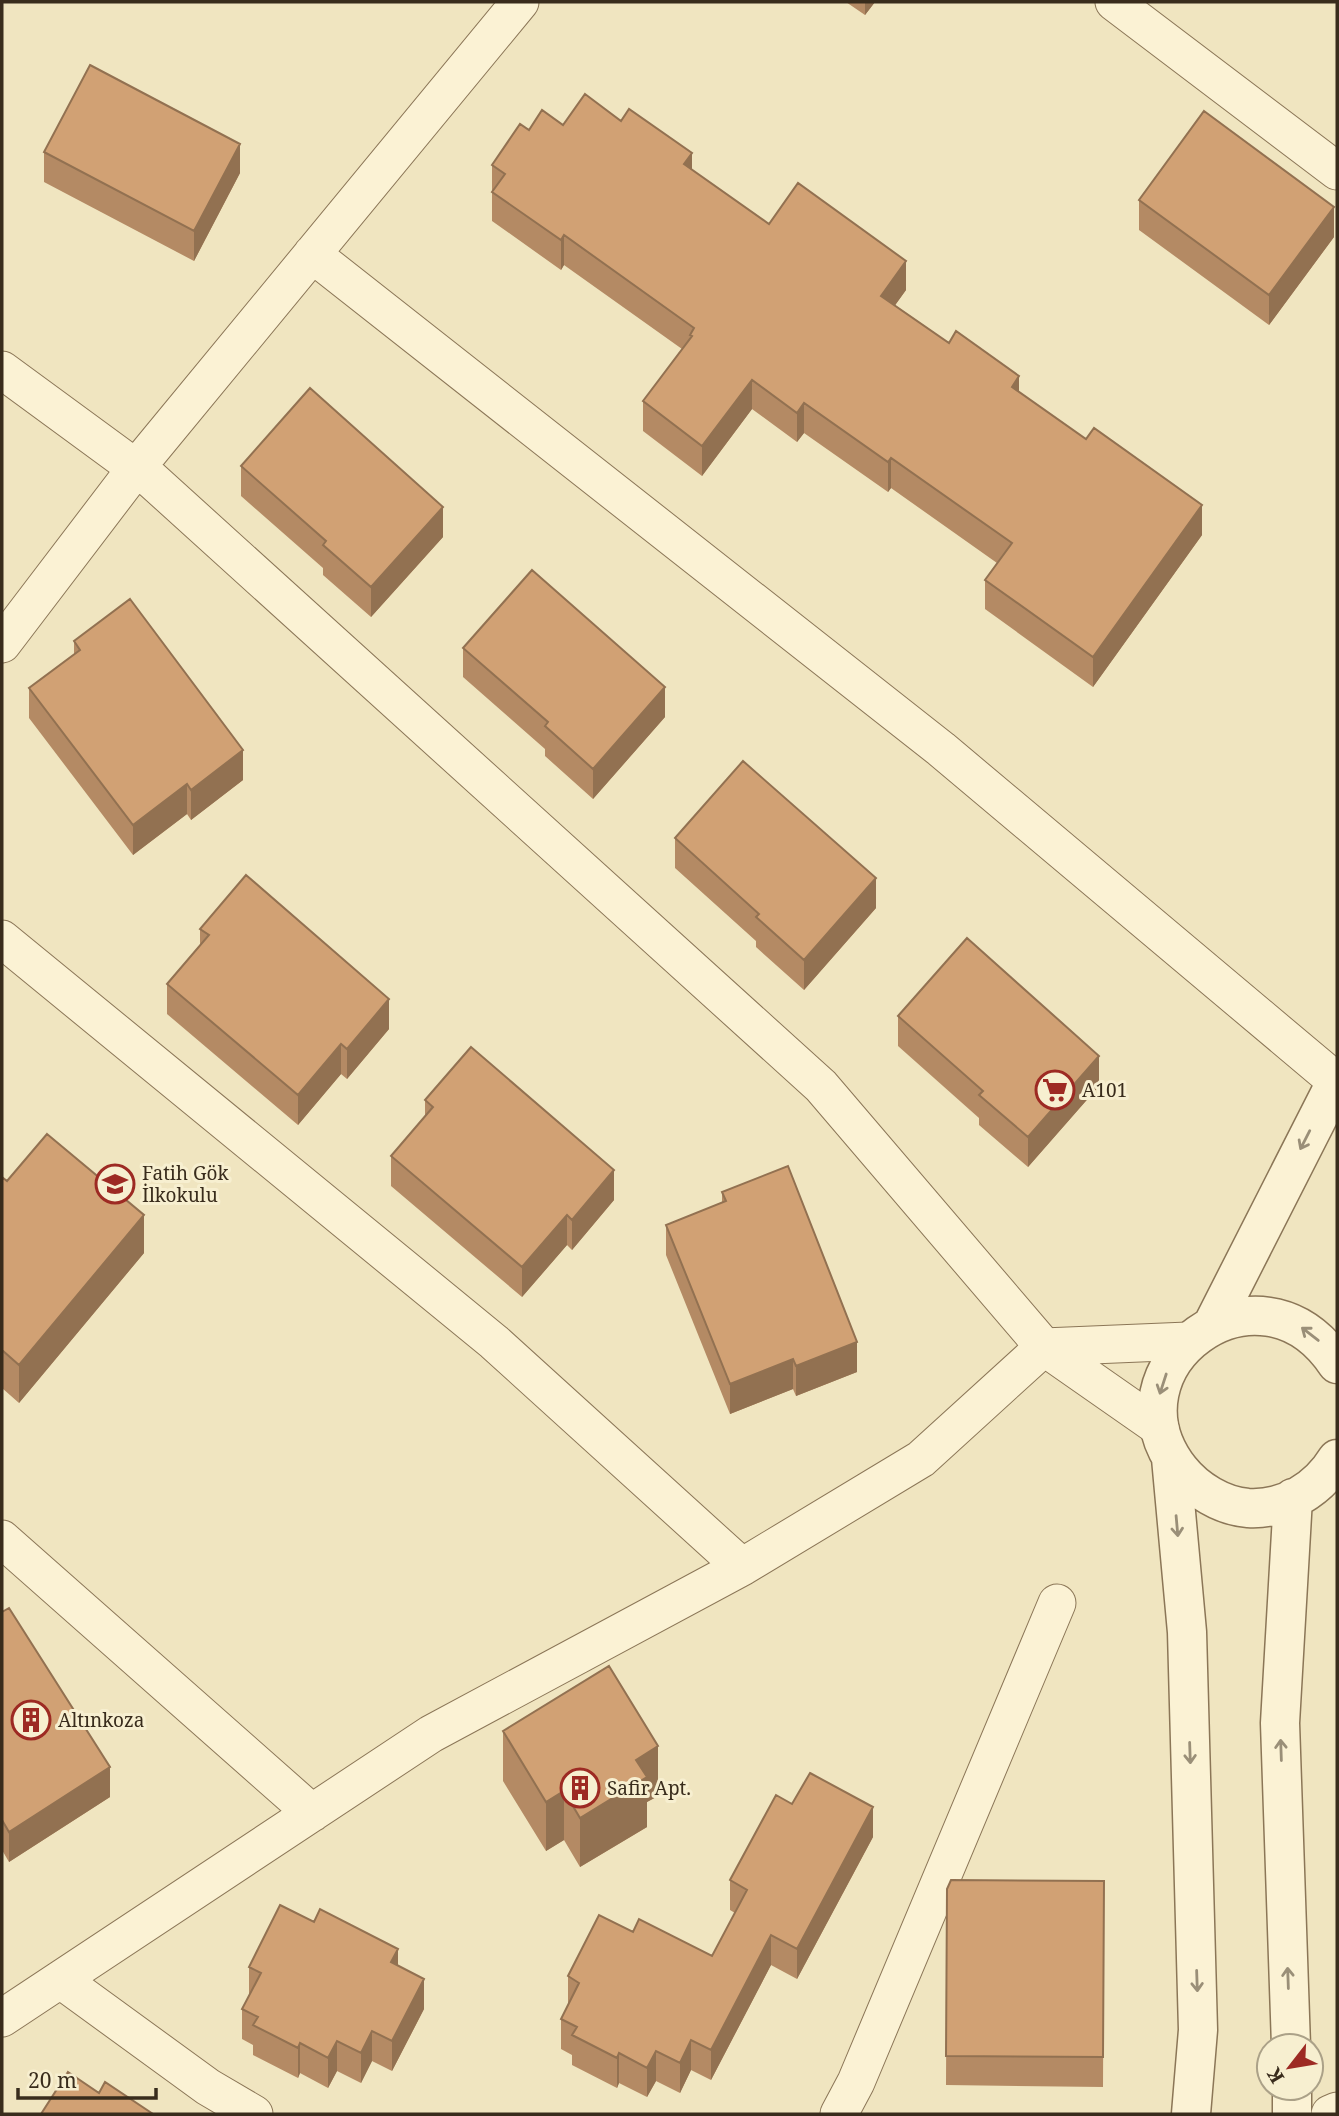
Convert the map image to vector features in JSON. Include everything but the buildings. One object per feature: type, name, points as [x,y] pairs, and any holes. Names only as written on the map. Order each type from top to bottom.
[{"type":"street","points":[[2,644],[136,468],[520,2]]},
{"type":"street","points":[[1114,2],[1337,172]]},
{"type":"street","points":[[312,254],[940,749],[1337,1081],[1200,1332],[1169,1366],[1159,1396],[1187,1632],[1198,2029],[1191,2114]]},
{"type":"street","points":[[2,370],[136,468],[821,1086],[1044,1346],[1165,1443],[1190,1483],[1217,1500],[1248,1508],[1280,1505],[1313,1493]]},
{"type":"street","points":[[2,939],[494,1342],[742,1567]]},
{"type":"street","points":[[2,2018],[431,1734],[742,1567],[921,1459],[1044,1346],[1200,1332],[1242,1315],[1272,1316],[1301,1327],[1325,1346],[1337,1364]]},
{"type":"street","points":[[1291,2032],[1280,1723],[1313,1493],[1337,1459]]},
{"type":"street","points":[[2,1539],[312,1813]]},
{"type":"street","points":[[839,2114],[856,2082],[1057,1602]]},
{"type":"street","points":[[61,1980],[208,2087],[254,2114]]},
{"type":"street","points":[[1331,2114],[1337,2112]]},
{"type":"place","name":"A101","points":[[1055,1090]]},
{"type":"place","name":"Fatih Gök İlkokulu","points":[[115,1184]]},
{"type":"place","name":"Altınkoza","points":[[31,1720]]},
{"type":"place","name":"Safir Apt.","points":[[580,1788]]}]
